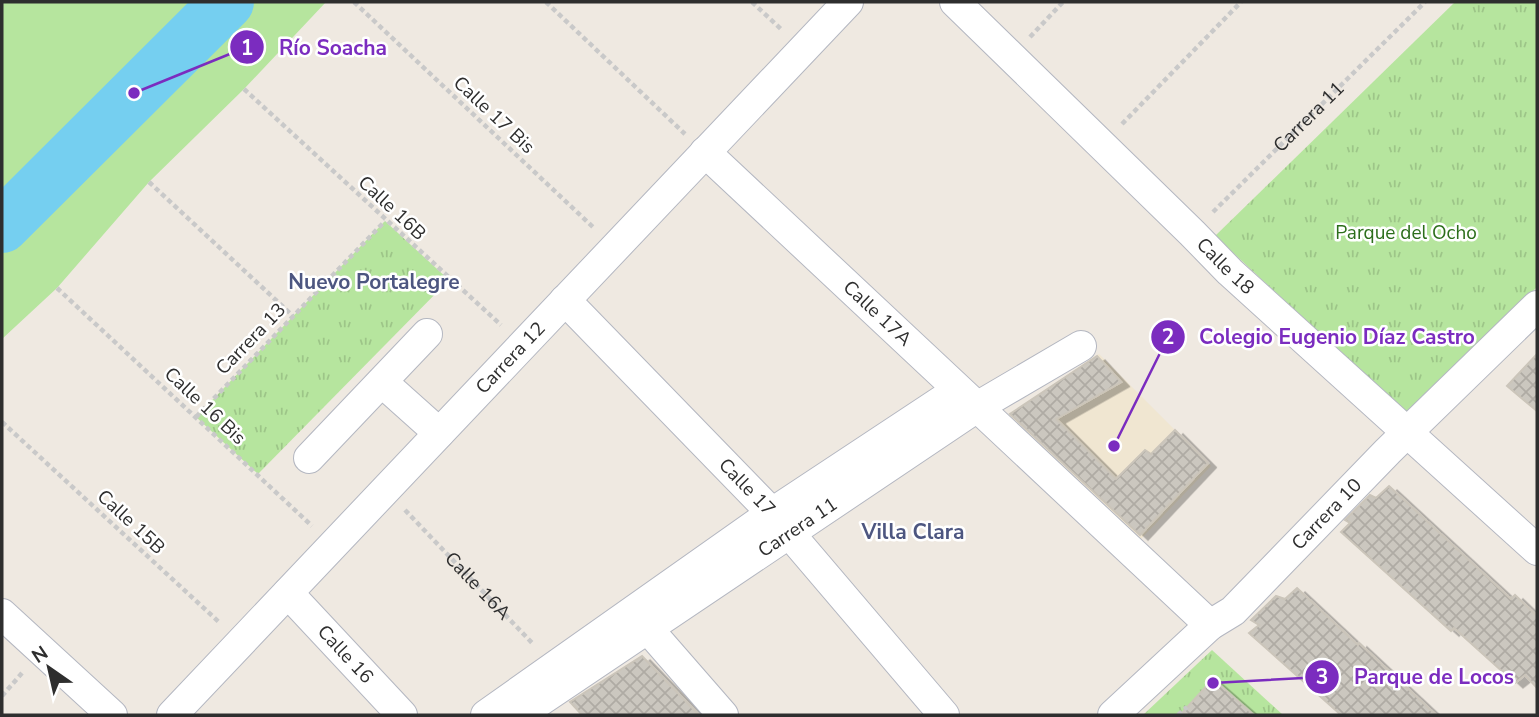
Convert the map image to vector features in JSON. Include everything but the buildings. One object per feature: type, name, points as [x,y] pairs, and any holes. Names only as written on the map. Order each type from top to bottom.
[{"type":"street","name":"Carrera 12","points":[[182,712],[241,642],[848,2]]},
{"type":"street","name":"Calle 18","points":[[955,2],[1230,272],[1537,550]]},
{"type":"street","name":"Calle 17A","points":[[705,152],[1210,625]]},
{"type":"street","name":"Calle 17","points":[[565,300],[781,523],[944,715]]},
{"type":"street","name":"Carrera 10","points":[[1112,715],[1210,625],[1233,611],[1407,433],[1537,306]]},
{"type":"street","points":[[309,458],[427,334]]},
{"type":"street","name":"Carrera 11","points":[[486,715],[561,674],[967,398],[1081,346]]},
{"type":"street","points":[[382,382],[439,433]]},
{"type":"street","name":"Calle 16","points":[[288,593],[402,715]]},
{"type":"street","points":[[2,614],[112,715]]},
{"type":"street","points":[[640,620],[723,715]]},
{"type":"street","name":"Carrera 11","points":[[519,715],[561,674]]},
{"type":"path","name":"Calle 17 Bis","points":[[354,2],[615,248]]},
{"type":"path","points":[[546,2],[705,152]]},
{"type":"path","points":[[752,2],[803,50]]},
{"type":"path","points":[[1011,56],[1063,2]]},
{"type":"path","points":[[1102,145],[1241,2]]},
{"type":"path","name":"Carrera 11","points":[[1192,233],[1425,2]]},
{"type":"path","name":"Calle 16B","points":[[244,89],[523,345]]},
{"type":"path","points":[[149,182],[293,316]]},
{"type":"path","name":"Carrera 13","points":[[196,417],[385,221]]},
{"type":"path","name":"Calle 16 Bis","points":[[57,288],[332,546]]},
{"type":"path","name":"Calle 15B","points":[[2,422],[241,642]]},
{"type":"path","name":"Calle 16A","points":[[386,490],[561,674]]},
{"type":"path","points":[[1178,715],[1187,707]]},
{"type":"shaded area","points":[[1099,354],[1211,466],[1139,541],[1004,418]]},
{"type":"green space","points":[[2,2],[326,2],[244,89],[149,182],[57,288],[2,339]]},
{"type":"green space","name":"Parque del Ocho","points":[[1455,2],[1537,2],[1537,287],[1410,417],[1215,236]]},
{"type":"green space","points":[[385,221],[449,280],[258,474],[196,417]]},
{"type":"green space","points":[[1212,650],[1283,715],[1143,715]]},
{"type":"waterway","points":[[2,226],[227,2]]},
{"type":"place","name":"Río Soacha","points":[[134,93]]},
{"type":"place","name":"Colegio Eugenio Díaz Castro","points":[[1114,446]]},
{"type":"place","name":"Parque de Locos","points":[[1213,683]]},
{"type":"district","name":"Nuevo Portalegre","points":[[374,282]]},
{"type":"district","name":"Villa Clara","points":[[913,532]]}]
